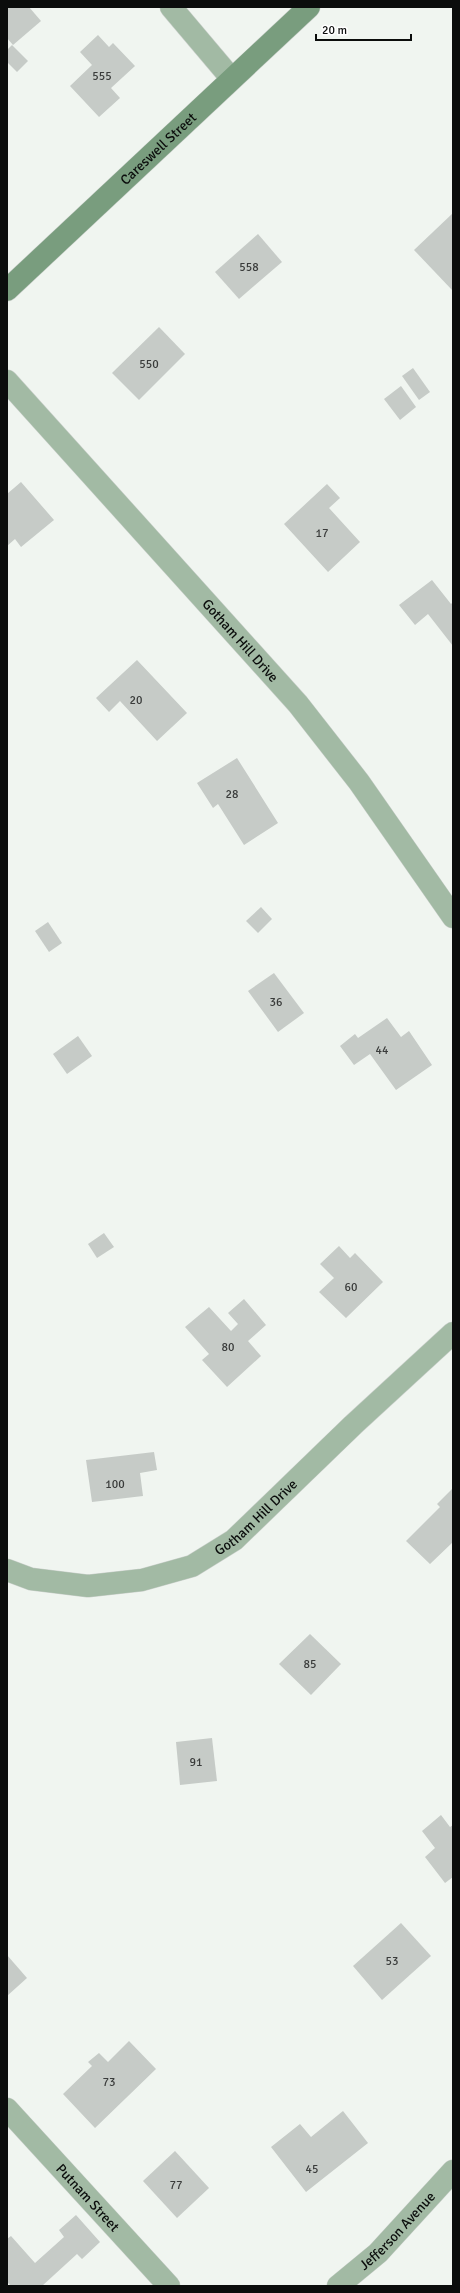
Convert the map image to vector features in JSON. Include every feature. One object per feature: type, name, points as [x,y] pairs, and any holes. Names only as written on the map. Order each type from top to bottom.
[{"type":"main road","name":"Careswell Street","points":[[7,290],[231,78],[309,7]]},
{"type":"street","points":[[171,7],[231,78]]},
{"type":"street","name":"Gotham Hill Drive","points":[[7,381],[298,704],[359,782],[453,918]]},
{"type":"street","name":"Gotham Hill Drive","points":[[7,1570],[32,1579],[66,1585],[88,1586],[142,1580],[192,1566],[234,1540],[353,1425],[453,1333]]},
{"type":"street","name":"Putnam Street","points":[[7,2109],[145,2257],[169,2286]]},
{"type":"street","name":"Jefferson Avenue","points":[[338,2286],[378,2253],[453,2171]]},
{"type":"building","points":[[7,7],[29,7],[41,21],[13,45],[7,38]]},
{"type":"building","points":[[98,35],[109,47],[113,43],[135,66],[111,88],[120,98],[99,117],[70,86],[92,65],[80,52]]},
{"type":"building","points":[[12,45],[28,61],[17,72],[7,62],[7,50]]},
{"type":"building","points":[[453,213],[453,291],[414,250]]},
{"type":"building","points":[[258,234],[282,262],[239,299],[215,272]]},
{"type":"building","points":[[159,327],[185,354],[139,400],[112,373]]},
{"type":"building","points":[[413,368],[430,392],[419,400],[402,376]]},
{"type":"building","points":[[401,386],[416,407],[400,420],[384,399]]},
{"type":"building","points":[[21,482],[54,520],[21,547],[15,539],[7,546],[7,494]]},
{"type":"building","points":[[327,484],[340,498],[329,508],[360,542],[328,572],[284,524]]},
{"type":"building","points":[[432,580],[451,604],[453,602],[453,646],[428,614],[415,625],[399,605]]},
{"type":"building","points":[[137,660],[187,713],[157,741],[120,701],[109,712],[96,698]]},
{"type":"building","points":[[237,758],[278,823],[244,845],[218,804],[213,808],[197,783]]},
{"type":"building","points":[[261,907],[272,919],[258,933],[246,921]]},
{"type":"building","points":[[48,922],[62,943],[49,952],[35,931]]},
{"type":"building","points":[[274,973],[304,1013],[278,1032],[248,991]]},
{"type":"building","points":[[387,1018],[401,1037],[409,1031],[432,1065],[396,1090],[370,1054],[354,1065],[340,1046],[355,1034],[358,1038]]},
{"type":"building","points":[[78,1036],[92,1056],[67,1074],[53,1054]]},
{"type":"building","points":[[104,1233],[114,1247],[97,1258],[88,1244]]},
{"type":"building","points":[[339,1246],[350,1258],[355,1253],[383,1282],[346,1318],[319,1292],[334,1278],[320,1264]]},
{"type":"building","points":[[244,1299],[266,1325],[248,1341],[261,1356],[227,1387],[202,1360],[209,1354],[185,1327],[209,1307],[231,1331],[238,1324],[228,1313]]},
{"type":"building","points":[[154,1452],[157,1470],[140,1473],[143,1496],[92,1502],[86,1460]]},
{"type":"building","points":[[452,1489],[453,1542],[430,1564],[406,1541],[440,1507],[437,1504]]},
{"type":"building","points":[[310,1634],[341,1664],[311,1695],[279,1664]]},
{"type":"building","points":[[212,1738],[217,1781],[180,1785],[176,1742]]},
{"type":"building","points":[[441,1815],[450,1827],[453,1825],[453,1877],[445,1883],[425,1857],[435,1848],[422,1831]]},
{"type":"building","points":[[401,1923],[431,1956],[382,2000],[353,1966]]},
{"type":"building","points":[[7,1955],[27,1978],[7,1996]]},
{"type":"building","points":[[129,2041],[156,2069],[95,2128],[63,2094],[92,2066],[88,2062],[99,2053],[108,2062]]},
{"type":"building","points":[[343,2111],[368,2143],[306,2192],[271,2147],[300,2124],[311,2137]]},
{"type":"building","points":[[175,2151],[209,2188],[177,2218],[143,2181]]},
{"type":"building","points":[[76,2215],[100,2242],[82,2259],[77,2254],[42,2286],[11,2286],[7,2282],[7,2239],[11,2236],[35,2263],[64,2237],[59,2230]]}]
